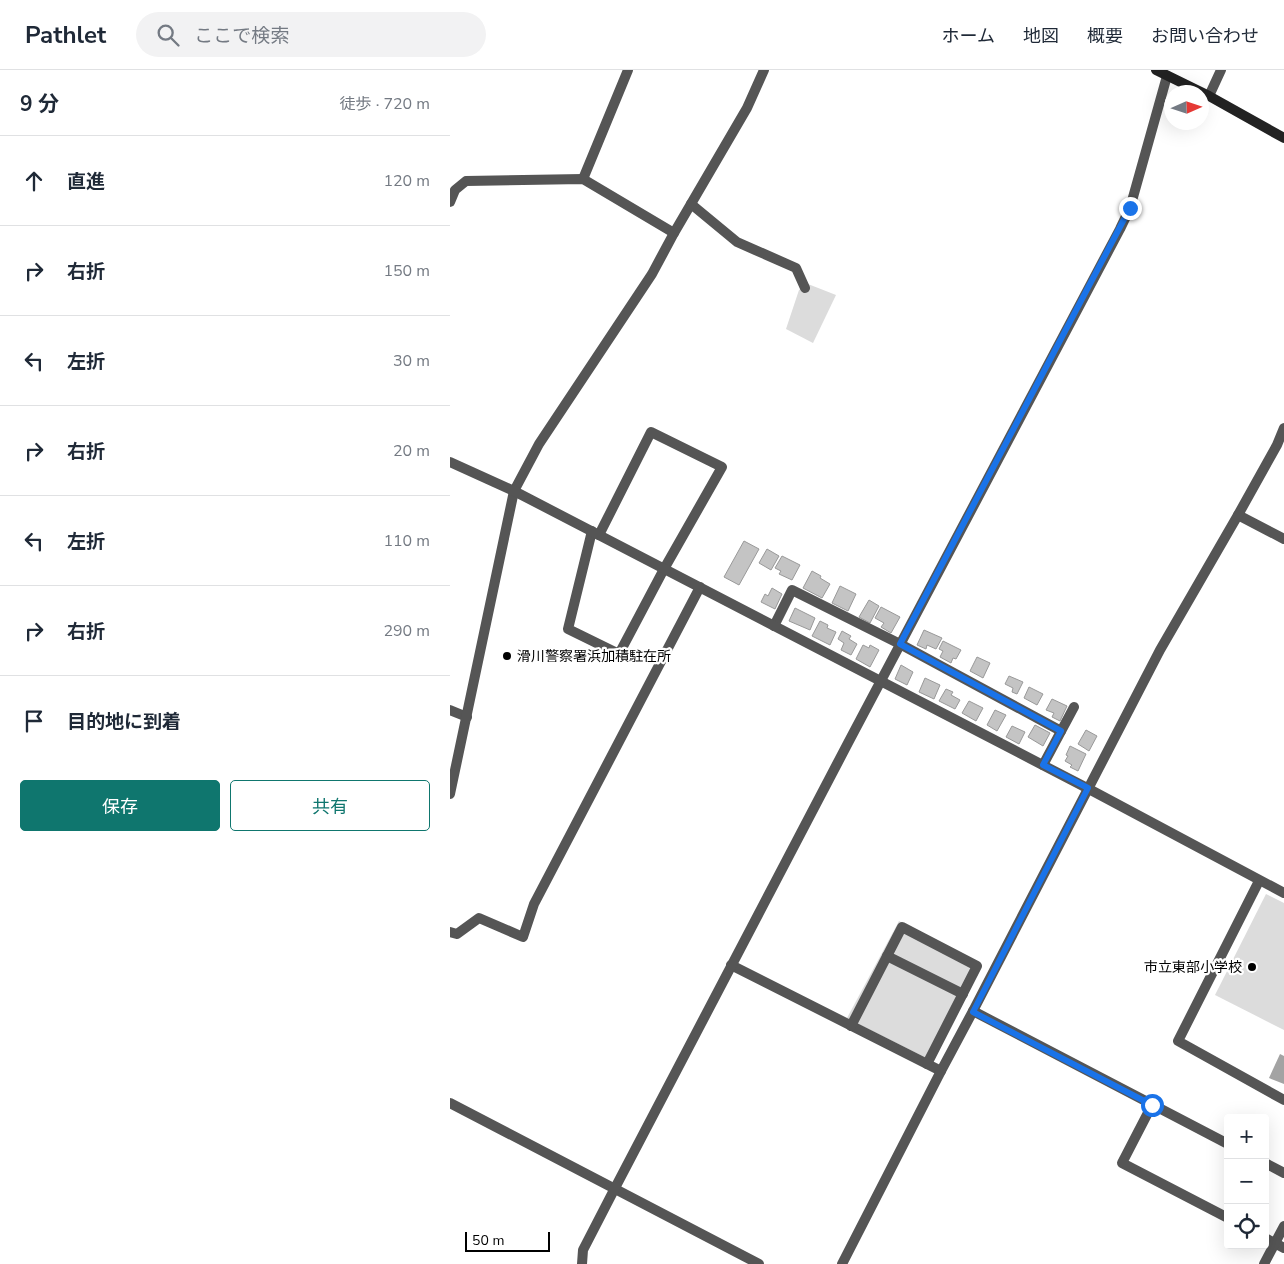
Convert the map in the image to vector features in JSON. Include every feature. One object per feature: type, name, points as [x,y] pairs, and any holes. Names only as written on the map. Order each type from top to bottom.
[{"type":"main road","points":[[1156,70],[1186,85]]},
{"type":"main road","points":[[1209,96],[1284,138]]},
{"type":"street","points":[[583,179],[628,70]]},
{"type":"street","points":[[450,794],[514,491],[539,444],[652,274],[690,204],[747,108],[764,70]]},
{"type":"street","points":[[1209,96],[1221,70]]},
{"type":"street","points":[[582,1264],[583,1250],[615,1188],[1120,229],[1130,208],[1167,76]]},
{"type":"street","points":[[450,202],[455,190],[466,181],[583,179],[674,233]]},
{"type":"street","points":[[690,204],[737,242],[796,268],[805,288]]},
{"type":"street","points":[[842,1264],[940,1071],[973,1012],[1160,650],[1280,446],[1284,428]]},
{"type":"street","points":[[652,432],[722,467],[664,569],[619,654],[568,629],[596,533],[652,432]]},
{"type":"street","points":[[450,462],[514,491],[596,533],[1088,788],[1284,893]]},
{"type":"street","points":[[1238,515],[1284,539]]},
{"type":"street","points":[[450,932],[457,934],[479,918],[523,937],[534,904],[700,588]]},
{"type":"street","points":[[774,626],[792,590],[900,644],[1061,731]]},
{"type":"street","points":[[1043,765],[1074,707]]},
{"type":"street","points":[[450,710],[467,717]]},
{"type":"street","points":[[1259,881],[1178,1042],[1284,1100]]},
{"type":"street","points":[[851,1026],[902,927],[977,966],[927,1064]]},
{"type":"street","points":[[888,956],[963,994]]},
{"type":"street","points":[[731,965],[940,1071]]},
{"type":"street","points":[[973,1012],[1224,1142]]},
{"type":"street","points":[[450,1103],[759,1264]]},
{"type":"street","points":[[1152,1105],[1122,1163],[1224,1216]]},
{"type":"street","points":[[1269,1165],[1284,1173]]},
{"type":"street","points":[[1264,1264],[1284,1226]]},
{"type":"shaded area","points":[[808,284],[836,295],[813,343],[786,329],[799,290]]},
{"type":"shaded area","points":[[1266,894],[1284,903],[1284,1030],[1215,995]]},
{"type":"shaded area","points":[[899,921],[981,964],[932,1061],[847,1018]]},
{"type":"shaded area","points":[[1280,1054],[1284,1056],[1284,1084],[1269,1078]]},
{"type":"building","points":[[744,541],[759,549],[739,585],[724,577]]},
{"type":"building","points":[[767,549],[779,556],[771,570],[759,563]]},
{"type":"building","points":[[782,556],[800,565],[792,580],[779,574],[781,571],[775,568]]},
{"type":"building","points":[[812,571],[830,584],[822,598],[803,588]]},
{"type":"building","points":[[840,586],[856,594],[848,611],[832,603]]},
{"type":"building","points":[[772,588],[782,594],[775,609],[761,602],[765,594],[768,596]]},
{"type":"building","points":[[869,600],[879,606],[870,623],[859,617]]},
{"type":"building","points":[[881,607],[900,617],[891,633],[881,627],[884,623],[875,618]]},
{"type":"building","points":[[795,608],[815,618],[810,630],[789,621]]},
{"type":"building","points":[[820,621],[828,625],[827,628],[836,632],[830,645],[812,636]]},
{"type":"building","points":[[924,630],[942,638],[936,649],[927,645],[926,649],[917,645]]},
{"type":"building","points":[[842,631],[851,636],[849,639],[857,644],[851,655],[841,650],[844,643],[838,639]]},
{"type":"building","points":[[943,641],[961,650],[956,659],[953,658],[951,663],[940,657],[943,651],[939,649]]},
{"type":"building","points":[[863,645],[869,648],[870,645],[879,650],[870,667],[856,659]]},
{"type":"building","points":[[977,657],[990,663],[983,678],[970,671]]},
{"type":"building","points":[[901,665],[913,672],[907,685],[895,679]]},
{"type":"building","points":[[1009,676],[1023,682],[1017,694],[1012,692],[1013,688],[1005,684]]},
{"type":"building","points":[[925,678],[940,685],[934,699],[919,692]]},
{"type":"building","points":[[1029,687],[1043,694],[1037,705],[1024,698]]},
{"type":"building","points":[[946,689],[953,692],[951,695],[960,700],[955,709],[939,701]]},
{"type":"building","points":[[1052,699],[1067,706],[1060,721],[1052,717],[1054,713],[1046,710]]},
{"type":"building","points":[[969,701],[983,708],[976,721],[962,713]]},
{"type":"building","points":[[995,710],[1006,715],[997,731],[987,725]]},
{"type":"building","points":[[1035,725],[1050,733],[1043,746],[1028,737]]},
{"type":"building","points":[[1012,726],[1025,732],[1019,744],[1006,737]]},
{"type":"building","points":[[1086,730],[1097,736],[1089,751],[1078,744]]},
{"type":"building","points":[[1070,746],[1086,754],[1078,771],[1070,767],[1072,765],[1065,761]]},
{"type":"place","name":"滑川警察署浜加積駐在所","points":[[507,656]]},
{"type":"place","name":"市立東部小学校","points":[[1252,967]]},
{"type":"route","points":[[1130,208],[900,644],[1061,731],[1043,765],[1088,788],[973,1012],[1152,1105]]}]
